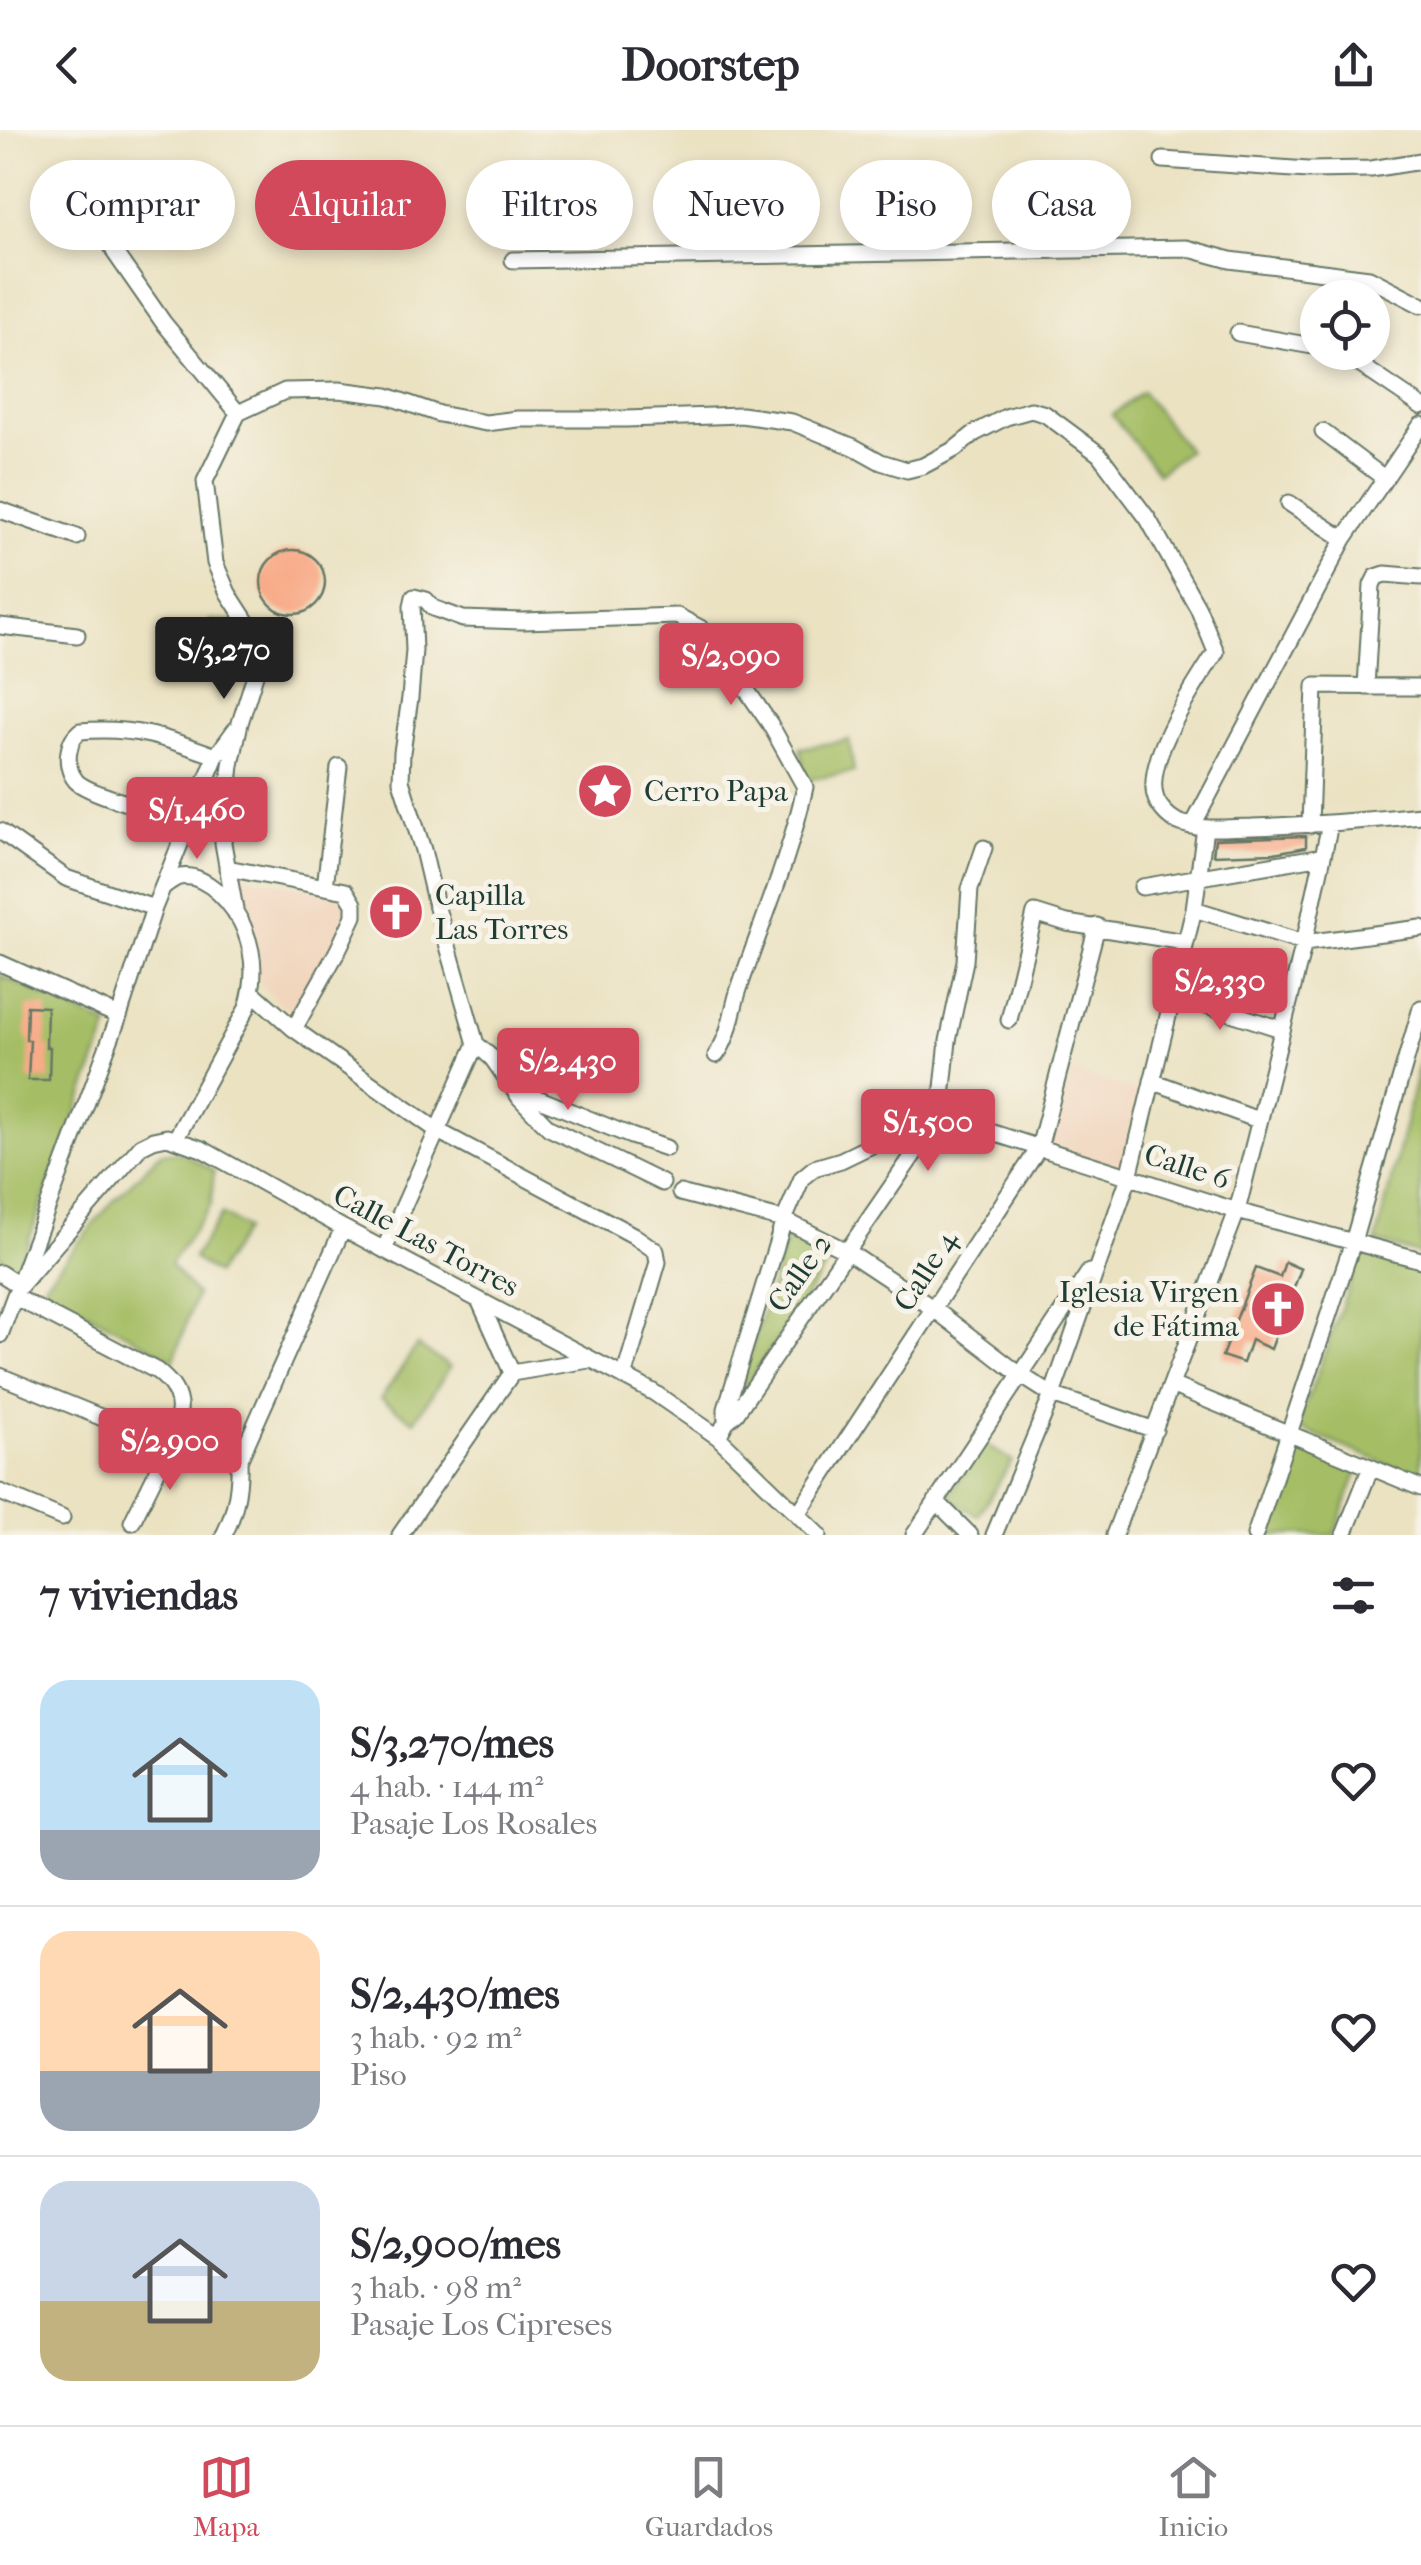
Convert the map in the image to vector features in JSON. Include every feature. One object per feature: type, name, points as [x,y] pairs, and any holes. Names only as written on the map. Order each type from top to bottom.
[{"type":"street","points":[[1163,160],[1308,170],[1371,169],[1421,160]]},
{"type":"street","points":[[513,260],[1186,248],[1230,260],[1368,278],[1421,305]]},
{"type":"street","points":[[114,250],[163,322],[238,413]]},
{"type":"street","points":[[1238,333],[1300,345]]},
{"type":"street","points":[[1368,370],[1421,406]]},
{"type":"street","points":[[236,916],[223,843],[231,765],[260,658],[259,641],[228,593],[215,563],[205,481],[238,413],[285,391],[339,390],[387,396],[439,414],[486,423],[741,415],[792,422],[907,470],[922,466],[1006,417],[1032,410],[1045,414],[1099,454],[1148,519],[1198,608],[1216,652],[1170,726],[1156,772],[1154,796],[1162,809],[1174,821],[1199,827],[1330,824],[1421,815]]},
{"type":"street","points":[[994,1535],[1052,1395],[1129,1177],[1194,909],[1199,827],[1344,539],[1421,425]]},
{"type":"street","points":[[1323,432],[1384,478]]},
{"type":"street","points":[[1289,503],[1344,539]]},
{"type":"street","points":[[0,510],[77,537]]},
{"type":"street","points":[[1366,687],[1372,585],[1385,574],[1421,576]]},
{"type":"street","points":[[662,1183],[549,1128],[476,1044],[402,781],[414,650],[414,597],[462,619],[677,616],[700,628],[770,724],[805,787],[796,829],[716,1055]]},
{"type":"street","points":[[0,626],[77,635]]},
{"type":"street","points":[[1310,825],[1315,686],[1421,687]]},
{"type":"street","points":[[0,1335],[154,908],[216,756],[240,723]]},
{"type":"street","points":[[190,821],[81,785],[73,778],[67,760],[71,740],[80,731],[104,728],[157,734],[216,756]]},
{"type":"street","points":[[325,887],[339,767]]},
{"type":"street","points":[[1114,1535],[1237,1212],[1330,824]]},
{"type":"street","points":[[0,831],[66,878],[154,908]]},
{"type":"street","name":"Calle 2","points":[[718,1438],[940,1116],[948,1041],[966,961],[970,888],[984,848]]},
{"type":"street","points":[[1142,887],[1323,856]]},
{"type":"street","points":[[227,868],[346,892],[354,904],[354,916],[294,1028]]},
{"type":"street","points":[[18,1292],[141,1146],[167,1137],[175,1140],[247,1008],[253,967],[245,930],[236,916],[211,885],[189,877],[176,878],[163,886]]},
{"type":"street","points":[[1194,909],[1304,943],[1421,928]]},
{"type":"street","points":[[1009,1020],[1035,914],[1185,942]]},
{"type":"street","name":"Calle 4","points":[[798,1514],[1039,1148],[1096,926]]},
{"type":"street","points":[[0,963],[118,1016]]},
{"type":"street","points":[[252,992],[294,1028],[438,1131],[656,1251],[658,1262],[624,1378]]},
{"type":"street","points":[[1172,994],[1281,1030]]},
{"type":"street","points":[[1255,1535],[1353,1242],[1421,1008]]},
{"type":"street","points":[[384,1250],[476,1044]]},
{"type":"street","points":[[1152,1081],[1258,1120]]},
{"type":"street","points":[[516,1088],[666,1148]]},
{"type":"street","name":"Calle 6","points":[[940,1116],[1237,1212],[1421,1260]]},
{"type":"street","points":[[726,1422],[726,1409],[784,1220],[802,1178],[814,1168],[841,1160],[903,1130]]},
{"type":"street","name":"Calle Las Torres","points":[[175,1140],[202,1148],[480,1302],[654,1392],[718,1438],[819,1535]]},
{"type":"street","points":[[680,1193],[784,1220],[848,1252],[1052,1395],[1155,1430]]},
{"type":"street","points":[[224,1535],[237,1500],[239,1461],[343,1228]]},
{"type":"street","points":[[914,1535],[1102,1252]]},
{"type":"street","points":[[0,1274],[18,1292],[170,1382],[179,1403],[180,1418],[132,1522]]},
{"type":"street","points":[[480,1302],[512,1373]]},
{"type":"street","points":[[400,1535],[512,1373],[589,1360]]},
{"type":"street","points":[[0,1376],[186,1452]]},
{"type":"street","points":[[1171,1385],[1421,1488]]},
{"type":"street","points":[[1344,1535],[1371,1467]]},
{"type":"street","points":[[0,1492],[62,1518]]},
{"type":"street","points":[[936,1501],[970,1535]]},
{"type":"shaded area","points":[[241,876],[340,893],[351,912],[294,1015],[260,985],[239,883]]},
{"type":"shaded area","points":[[1072,1071],[1139,1093],[1120,1167],[1048,1143]]},
{"type":"green space","points":[[1142,392],[1188,450],[1158,473],[1112,415]]},
{"type":"green space","points":[[210,621],[241,622],[241,676],[209,676]]},
{"type":"green space","points":[[849,740],[854,772],[806,780],[800,748]]},
{"type":"green space","points":[[0,975],[109,1026],[18,1269],[0,1257]]},
{"type":"green space","points":[[1421,1058],[1421,1255],[1376,1242]]},
{"type":"green space","points":[[162,1152],[182,1153],[214,1171],[211,1205],[170,1264],[196,1295],[174,1360],[48,1291],[44,1284],[113,1201]]},
{"type":"green space","points":[[222,1214],[245,1229],[216,1274],[193,1258]]},
{"type":"green space","points":[[786,1239],[830,1260],[734,1403]]},
{"type":"green space","points":[[1361,1253],[1421,1272],[1421,1478],[1297,1428]]},
{"type":"green space","points":[[417,1345],[450,1367],[414,1421],[381,1399]]},
{"type":"green space","points":[[982,1443],[1012,1461],[978,1516],[948,1497]]},
{"type":"green space","points":[[1299,1449],[1358,1471],[1334,1535],[1267,1535]]},
{"type":"building","points":[[293,550],[316,559],[325,582],[316,605],[293,614],[270,605],[261,582],[270,559]]},
{"type":"building","points":[[1306,836],[1306,847],[1274,853],[1213,855],[1215,839]]},
{"type":"building","points":[[27,1006],[47,1007],[49,1080],[28,1080]]},
{"type":"building","points":[[1285,1262],[1301,1269],[1271,1349],[1251,1340],[1243,1363],[1222,1356],[1256,1268],[1280,1277]]},
{"type":"place","name":"Cerro Papa","points":[[605,791]]},
{"type":"place","name":"Capilla Las Torres","points":[[396,912]]},
{"type":"place","name":"Iglesia Virgen de Fátima","points":[[1278,1309]]}]
